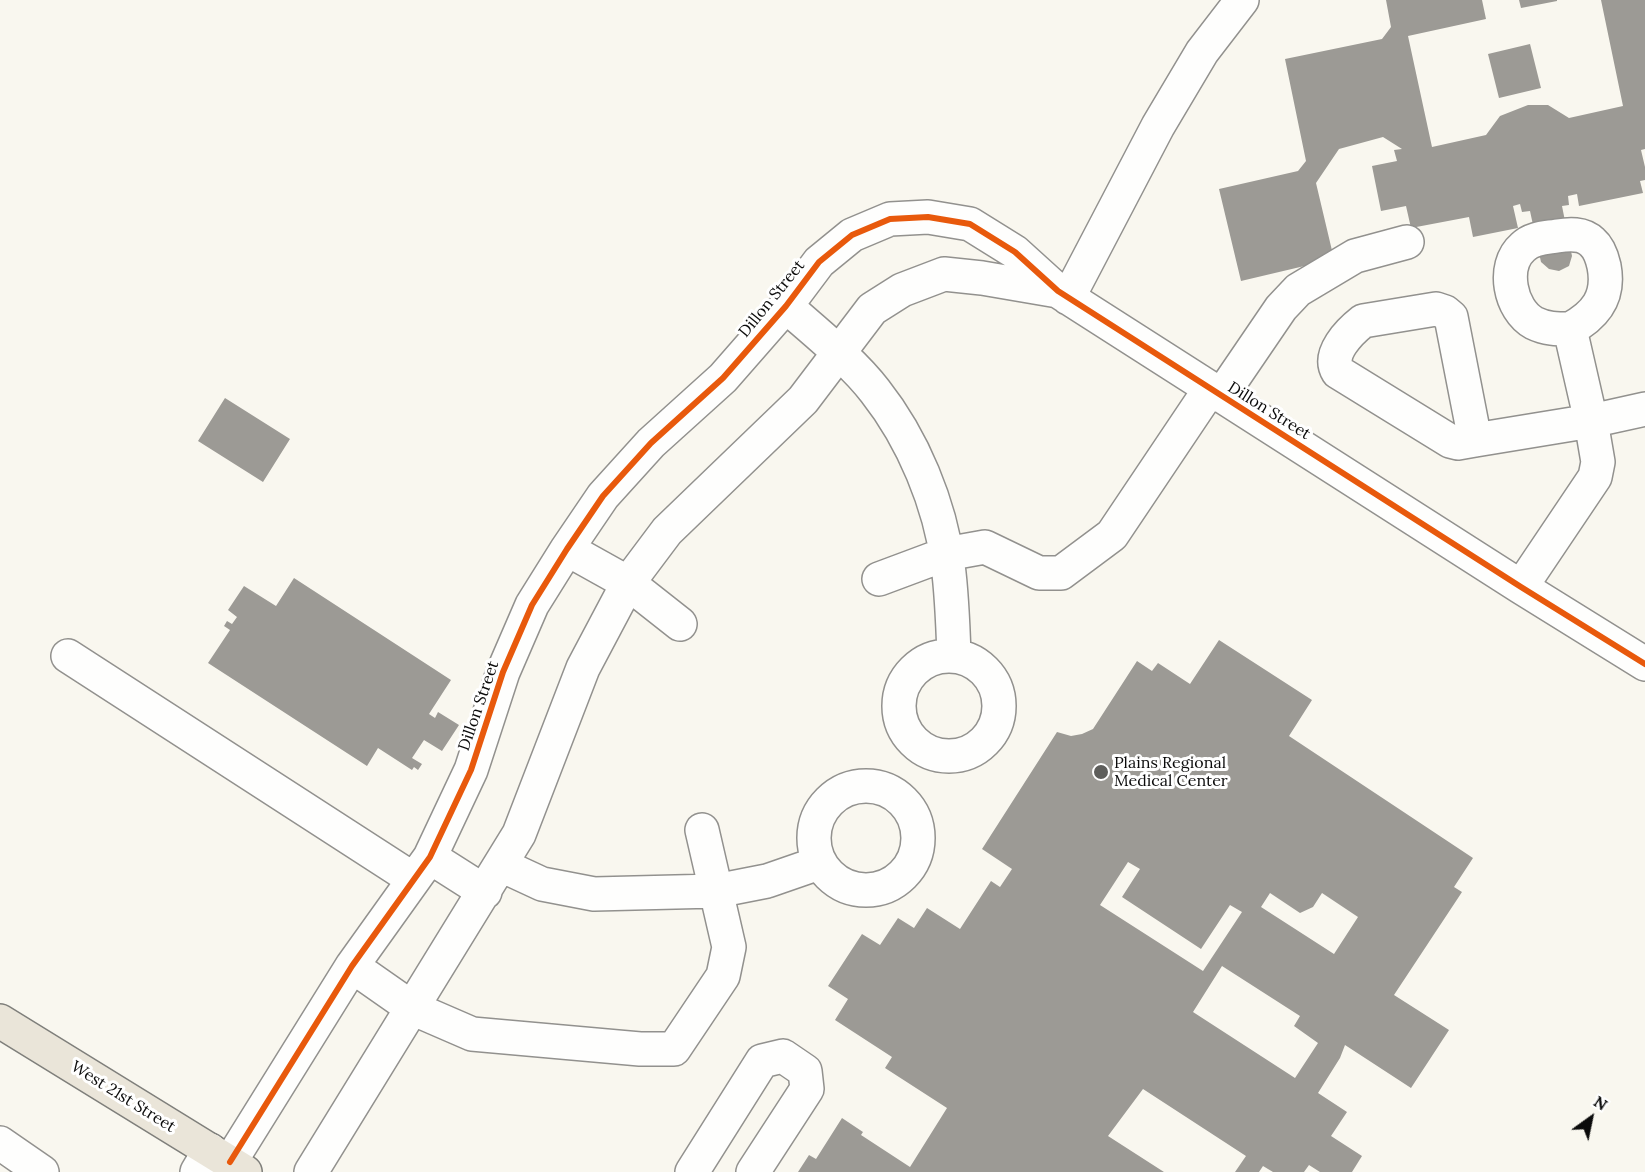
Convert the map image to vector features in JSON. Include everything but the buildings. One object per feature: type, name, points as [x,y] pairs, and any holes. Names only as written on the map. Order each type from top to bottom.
[{"type":"main road","name":"West 21st Street","points":[[0,1021],[221,1164]]},
{"type":"street","points":[[1063,294],[1202,52],[1242,0]]},
{"type":"street","name":"Dillon Street","points":[[221,1164],[352,966],[422,868],[471,770],[503,672],[532,605],[603,496],[651,444],[723,378],[786,306],[819,262],[852,235],[890,219],[928,217],[970,225],[1015,252],[1063,294],[1645,664]]},
{"type":"street","points":[[879,579],[946,554],[985,547],[1039,573],[1061,573],[1112,535],[1216,393],[1281,308],[1298,290],[1355,256],[1407,242]]},
{"type":"street","name":"Dillon Street","points":[[311,1172],[519,834],[583,668],[628,583],[667,531],[803,400],[872,309],[902,290],[944,274],[982,278],[1063,294]]},
{"type":"street","points":[[786,306],[875,390],[901,431],[925,478],[946,554],[953,615],[954,656]]},
{"type":"street","points":[[1475,440],[1451,317],[1436,309],[1363,321],[1355,328],[1334,356],[1334,365],[1338,372],[1450,441],[1458,443],[1591,422],[1645,410]]},
{"type":"street","points":[[1521,587],[1595,477],[1598,462],[1570,329]]},
{"type":"street","points":[[567,549],[628,583],[680,624]]},
{"type":"street","points":[[68,656],[422,868],[542,884],[594,894],[716,891],[767,881],[819,862]]},
{"type":"street","points":[[352,966],[412,1008],[472,1034],[640,1049],[674,1049],[723,976],[729,947],[702,830]]},
{"type":"street","points":[[692,1172],[762,1061],[783,1056],[805,1071],[807,1089],[753,1172]]},
{"type":"street","points":[[0,1143],[42,1172]]},
{"type":"cycle path","points":[[230,1162],[352,966],[430,857],[471,770],[503,672],[532,605],[603,496],[651,443],[723,378],[786,306],[819,262],[852,235],[890,219],[928,217],[970,224],[1015,252],[1058,291],[1645,664]]},
{"type":"place","name":"Plains Regional Medical Center","points":[[1101,772]]}]
